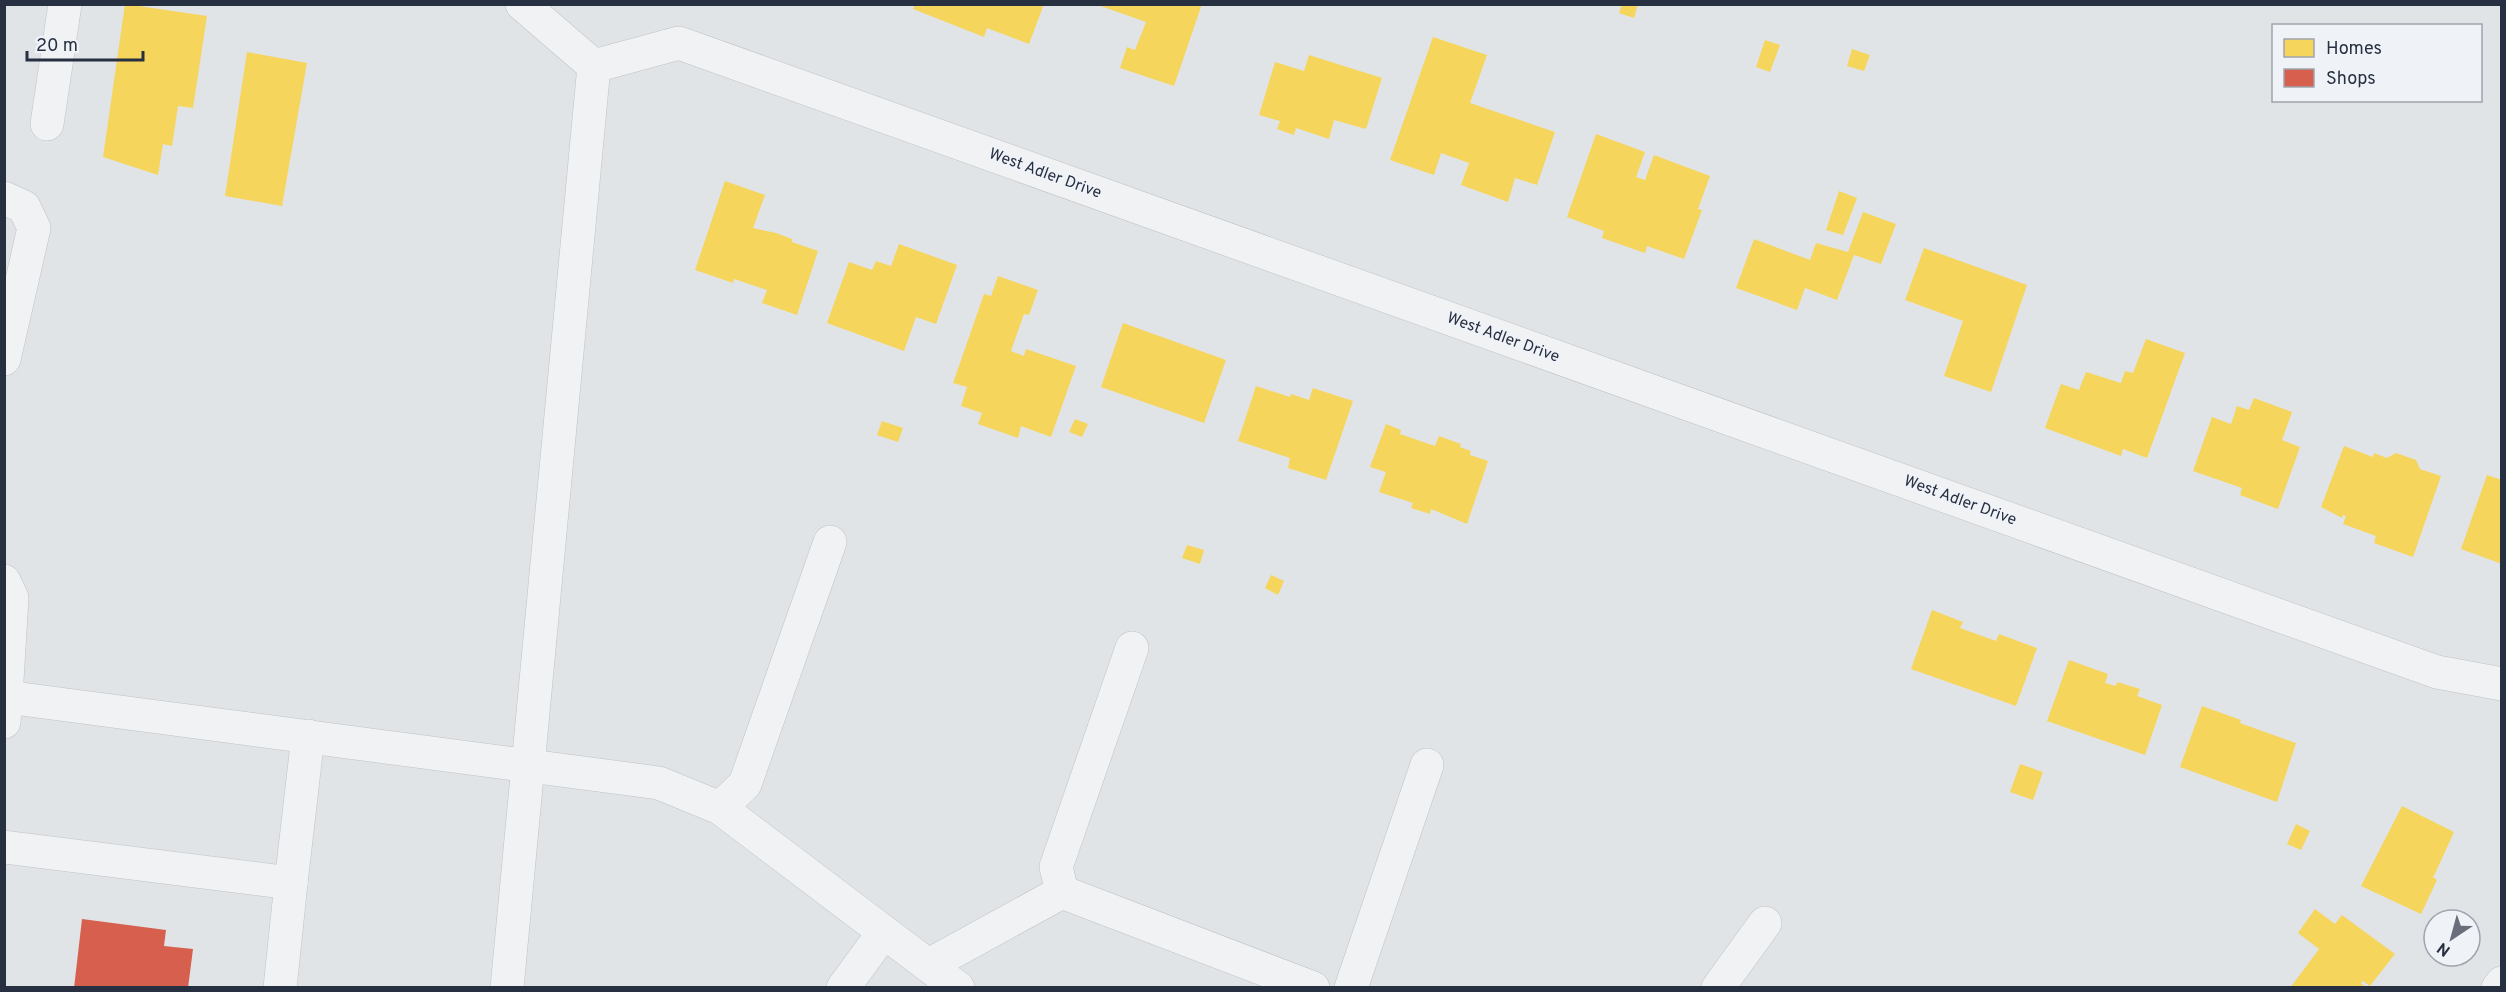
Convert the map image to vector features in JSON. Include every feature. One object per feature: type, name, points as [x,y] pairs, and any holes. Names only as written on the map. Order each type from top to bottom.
[{"type":"street","points":[[46,124],[65,4]]},
{"type":"street","points":[[507,987],[594,66],[522,4]]},
{"type":"street","name":"West Adler Drive","points":[[594,66],[679,43],[2437,672],[2502,684]]},
{"type":"street","points":[[4,198],[24,207],[34,228],[4,359]]},
{"type":"street","points":[[720,808],[745,783],[830,542]]},
{"type":"street","points":[[4,582],[12,598],[5,709],[308,736],[659,783],[720,808],[958,987]]},
{"type":"street","points":[[1062,892],[1056,867],[1132,648]]},
{"type":"street","points":[[280,987],[308,736]]},
{"type":"street","points":[[1351,987],[1427,765]]},
{"type":"street","points":[[4,847],[291,883]]},
{"type":"street","points":[[928,965],[1062,892],[1312,987]]},
{"type":"street","points":[[1718,987],[1765,923]]},
{"type":"street","points":[[843,987],[884,932]]},
{"type":"street","points":[[2498,987],[2502,983]]},
{"type":"building: Homes","points":[[125,4],[207,16],[193,108],[178,106],[172,146],[163,144],[158,175],[103,157]]},
{"type":"building: Homes","points":[[915,4],[1044,4],[1029,44],[987,28],[984,37],[913,9]]},
{"type":"building: Homes","points":[[1095,4],[1202,4],[1174,86],[1120,68],[1127,47],[1135,50],[1146,22]]},
{"type":"building: Homes","points":[[1622,4],[1638,4],[1634,18],[1619,13]]},
{"type":"building: Homes","points":[[1433,37],[1487,55],[1470,103],[1555,132],[1537,185],[1515,178],[1508,202],[1461,185],[1469,163],[1441,153],[1434,175],[1390,160]]},
{"type":"building: Homes","points":[[1765,40],[1780,45],[1770,72],[1756,67]]},
{"type":"building: Homes","points":[[1852,49],[1870,55],[1864,71],[1847,66]]},
{"type":"building: Homes","points":[[247,52],[307,63],[282,206],[225,196]]},
{"type":"building: Homes","points":[[1309,55],[1382,78],[1366,129],[1334,120],[1329,139],[1296,128],[1294,135],[1277,129],[1280,121],[1259,115],[1275,62],[1304,71]]},
{"type":"building: Homes","points":[[1596,134],[1645,152],[1636,177],[1645,180],[1654,155],[1710,176],[1698,209],[1702,210],[1684,259],[1647,246],[1645,253],[1602,238],[1604,231],[1567,217]]},
{"type":"building: Homes","points":[[725,181],[765,195],[753,228],[776,233],[792,239],[792,242],[818,251],[797,315],[762,303],[767,290],[734,279],[733,283],[695,270]]},
{"type":"building: Homes","points":[[1839,191],[1857,198],[1843,235],[1826,230]]},
{"type":"building: Homes","points":[[1863,212],[1896,224],[1881,264],[1854,255],[1837,300],[1805,288],[1797,310],[1736,288],[1754,239],[1810,260],[1816,243],[1848,252]]},
{"type":"building: Homes","points":[[899,244],[957,265],[936,324],[916,317],[904,351],[827,323],[849,262],[872,270],[876,261],[891,266]]},
{"type":"building: Homes","points":[[1924,248],[2027,285],[1991,392],[1944,376],[1963,321],[1905,300]]},
{"type":"building: Homes","points":[[998,276],[1038,290],[1029,315],[1024,314],[1011,351],[1024,356],[1026,349],[1076,366],[1051,437],[1021,426],[1018,438],[978,424],[982,413],[961,406],[967,387],[953,383],[984,294],[991,296]]},
{"type":"building: Homes","points":[[1123,323],[1226,360],[1204,423],[1101,387]]},
{"type":"building: Homes","points":[[2146,339],[2185,353],[2147,458],[2123,449],[2121,456],[2045,428],[2061,384],[2079,390],[2086,372],[2121,383],[2125,371],[2133,373]]},
{"type":"building: Homes","points":[[1256,386],[1290,397],[1291,394],[1309,400],[1313,388],[1353,401],[1326,480],[1288,468],[1290,458],[1238,441]]},
{"type":"building: Homes","points":[[2254,398],[2292,412],[2282,440],[2300,447],[2278,509],[2240,495],[2242,488],[2193,471],[2212,417],[2231,424],[2237,406],[2249,410]]},
{"type":"building: Homes","points":[[1075,419],[1088,424],[1082,437],[1069,432]]},
{"type":"building: Homes","points":[[882,421],[903,428],[898,442],[877,435]]},
{"type":"building: Homes","points":[[1386,424],[1401,430],[1400,434],[1435,446],[1439,436],[1461,444],[1460,447],[1471,451],[1470,455],[1488,461],[1467,524],[1431,509],[1430,514],[1411,508],[1413,503],[1379,492],[1386,472],[1370,467]]},
{"type":"building: Homes","points":[[2344,446],[2373,457],[2374,453],[2387,458],[2396,453],[2416,460],[2420,469],[2441,476],[2413,557],[2374,543],[2376,536],[2343,524],[2346,516],[2343,515],[2342,518],[2321,507]]},
{"type":"building: Homes","points":[[2487,475],[2502,480],[2502,564],[2461,549]]},
{"type":"building: Homes","points":[[1187,545],[1204,550],[1200,564],[1182,558]]},
{"type":"building: Homes","points":[[1271,575],[1284,581],[1278,595],[1265,588]]},
{"type":"building: Homes","points":[[1932,610],[1963,622],[1960,628],[1996,641],[1999,634],[2037,648],[2016,706],[1911,669]]},
{"type":"building: Homes","points":[[2069,660],[2108,674],[2105,683],[2116,686],[2117,682],[2140,689],[2137,696],[2162,705],[2145,755],[2047,721]]},
{"type":"building: Homes","points":[[2202,706],[2241,720],[2240,723],[2296,743],[2277,802],[2180,767]]},
{"type":"building: Homes","points":[[2020,764],[2043,772],[2033,800],[2010,792]]},
{"type":"building: Homes","points":[[2402,806],[2454,832],[2432,876],[2437,880],[2421,914],[2361,886]]},
{"type":"building: Homes","points":[[2296,824],[2310,831],[2301,850],[2287,844]]},
{"type":"building: Homes","points":[[2315,909],[2335,924],[2342,915],[2395,954],[2370,986],[2363,981],[2361,983],[2367,988],[2290,988],[2319,949],[2298,933]]},
{"type":"building: Shops","points":[[82,919],[166,930],[164,946],[193,949],[188,988],[74,988]]}]
